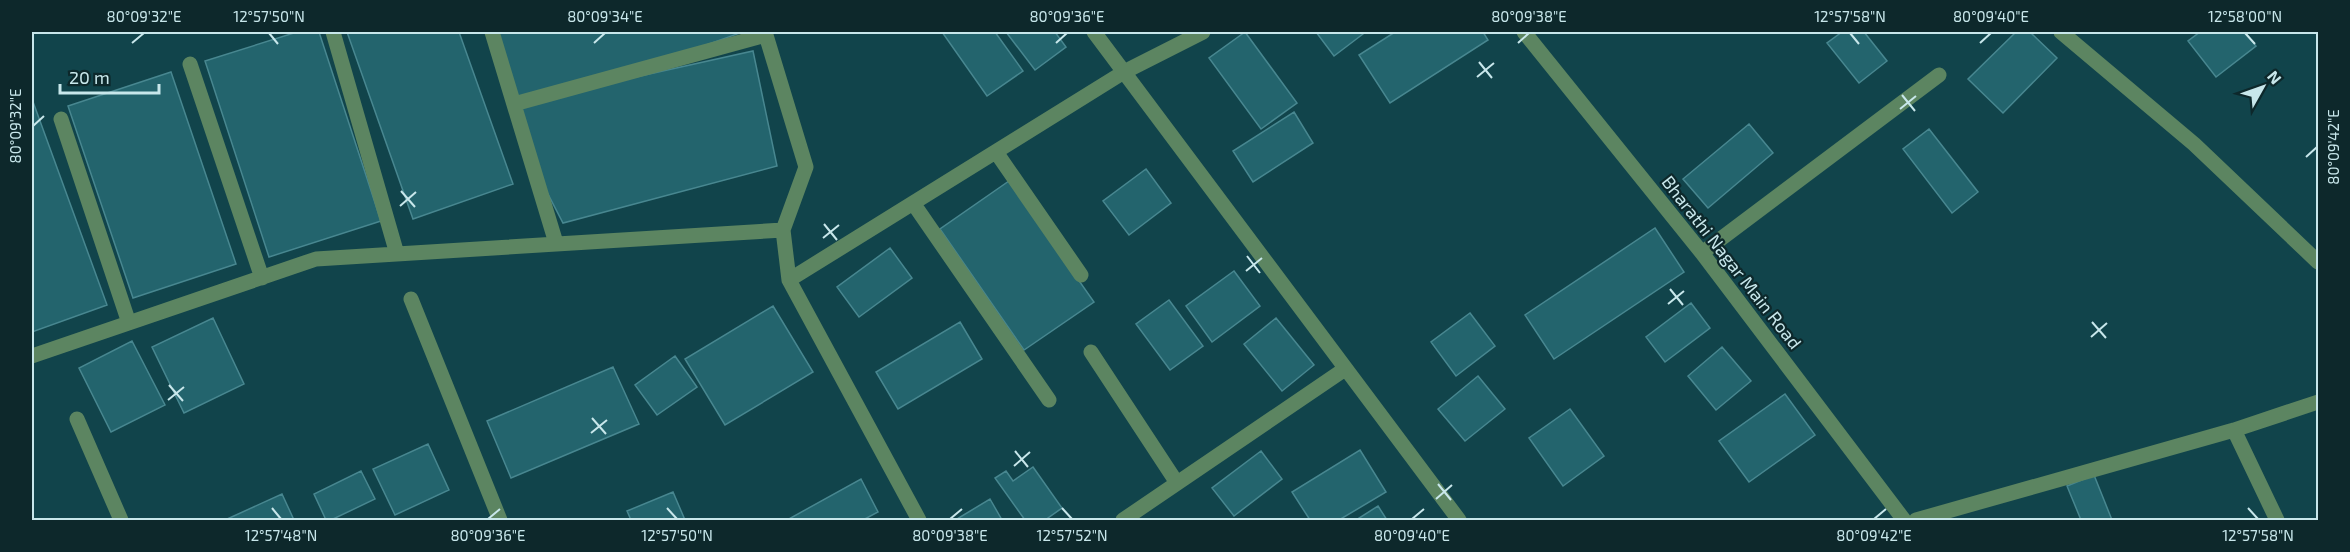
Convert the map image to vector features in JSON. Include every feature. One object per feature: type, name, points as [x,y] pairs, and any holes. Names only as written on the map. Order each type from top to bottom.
[{"type":"street","points":[[333,32],[397,254]]},
{"type":"street","points":[[492,32],[556,243]]},
{"type":"street","points":[[1094,32],[1459,520]]},
{"type":"street","points":[[789,280],[1125,72],[1203,32]]},
{"type":"street","name":"Bharathi Nagar Main Road","points":[[1524,32],[1702,253],[1904,520]]},
{"type":"street","points":[[2061,32],[2194,144],[2319,262]]},
{"type":"street","points":[[514,104],[765,33],[806,167],[783,230],[789,280],[919,520]]},
{"type":"street","points":[[190,64],[262,278]]},
{"type":"street","points":[[1702,253],[1939,75]]},
{"type":"street","points":[[60,119],[129,323]]},
{"type":"street","points":[[996,152],[1081,275]]},
{"type":"street","points":[[913,203],[1049,400]]},
{"type":"street","points":[[32,356],[316,259],[783,230]]},
{"type":"street","points":[[411,299],[500,520]]},
{"type":"street","points":[[1091,352],[1177,483]]},
{"type":"street","points":[[1123,520],[1345,369]]},
{"type":"street","points":[[1916,520],[2234,430],[2319,402]]},
{"type":"street","points":[[77,419],[121,520]]},
{"type":"street","points":[[2234,430],[2277,520]]},
{"type":"building","points":[[297,32],[319,32],[381,221],[269,257],[205,61]]},
{"type":"building","points":[[347,32],[459,32],[513,184],[413,219]]},
{"type":"building","points":[[492,32],[740,33],[625,74],[514,104]]},
{"type":"building","points":[[942,32],[995,32],[1023,71],[987,96]]},
{"type":"building","points":[[1006,32],[1055,32],[1066,47],[1035,70]]},
{"type":"building","points":[[1245,32],[1297,103],[1261,129],[1209,58]]},
{"type":"building","points":[[1316,32],[1361,32],[1363,34],[1334,56]]},
{"type":"building","points":[[1395,32],[1483,32],[1488,40],[1390,103],[1359,55]]},
{"type":"building","points":[[1842,32],[1864,32],[1887,61],[1859,83],[1827,43]]},
{"type":"building","points":[[2016,32],[2030,32],[2057,58],[2003,113],[1968,79]]},
{"type":"building","points":[[2200,32],[2245,32],[2256,46],[2216,77],[2188,41]]},
{"type":"building","points":[[753,51],[777,166],[563,223],[533,165],[514,104]]},
{"type":"building","points":[[171,72],[236,264],[133,298],[68,106]]},
{"type":"building","points":[[32,99],[107,305],[32,332]]},
{"type":"building","points":[[1294,112],[1313,143],[1253,182],[1233,151]]},
{"type":"building","points":[[1749,124],[1773,153],[1708,208],[1683,179]]},
{"type":"building","points":[[1929,129],[1978,192],[1952,213],[1903,149]]},
{"type":"building","points":[[1146,169],[1171,203],[1129,235],[1103,201]]},
{"type":"building","points":[[1009,181],[1094,302],[1024,350],[940,229]]},
{"type":"building","points":[[1655,228],[1684,272],[1554,359],[1525,315]]},
{"type":"building","points":[[890,248],[912,278],[859,317],[837,287]]},
{"type":"building","points":[[1234,271],[1260,306],[1212,342],[1186,306]]},
{"type":"building","points":[[1169,300],[1203,346],[1170,370],[1136,324]]},
{"type":"building","points":[[1691,303],[1710,328],[1665,362],[1646,337]]},
{"type":"building","points":[[773,306],[813,372],[725,425],[685,359]]},
{"type":"building","points":[[1470,313],[1495,346],[1456,376],[1431,342]]},
{"type":"building","points":[[213,318],[244,384],[184,413],[152,347]]},
{"type":"building","points":[[1276,318],[1314,365],[1282,391],[1244,344]]},
{"type":"building","points":[[960,322],[982,359],[898,409],[876,372]]},
{"type":"building","points":[[132,341],[165,405],[111,432],[79,368]]},
{"type":"building","points":[[1722,347],[1751,381],[1716,410],[1688,376]]},
{"type":"building","points":[[675,356],[697,387],[657,415],[635,385]]},
{"type":"building","points":[[613,367],[639,424],[511,478],[487,421]]},
{"type":"building","points":[[1478,376],[1505,409],[1465,441],[1438,409]]},
{"type":"building","points":[[1785,394],[1815,435],[1749,482],[1719,441]]},
{"type":"building","points":[[1570,409],[1604,456],[1563,486],[1529,438]]},
{"type":"building","points":[[428,444],[449,490],[395,515],[373,469]]},
{"type":"building","points":[[1360,450],[1386,492],[1339,520],[1310,520],[1292,492]]},
{"type":"building","points":[[1261,451],[1282,479],[1234,516],[1212,488]]},
{"type":"building","points":[[1033,467],[1062,508],[1045,520],[1025,520],[995,478],[1006,471],[1013,481]]},
{"type":"building","points":[[361,471],[375,499],[331,520],[326,520],[314,494]]},
{"type":"building","points":[[2094,475],[2112,520],[2081,520],[2067,486]]},
{"type":"building","points":[[861,479],[878,512],[863,520],[787,520]]},
{"type":"building","points":[[673,492],[685,520],[631,520],[627,511]]},
{"type":"building","points":[[282,494],[294,520],[225,520]]},
{"type":"building","points":[[990,499],[1002,520],[957,519]]},
{"type":"building","points":[[1378,506],[1387,520],[1356,520]]}]
